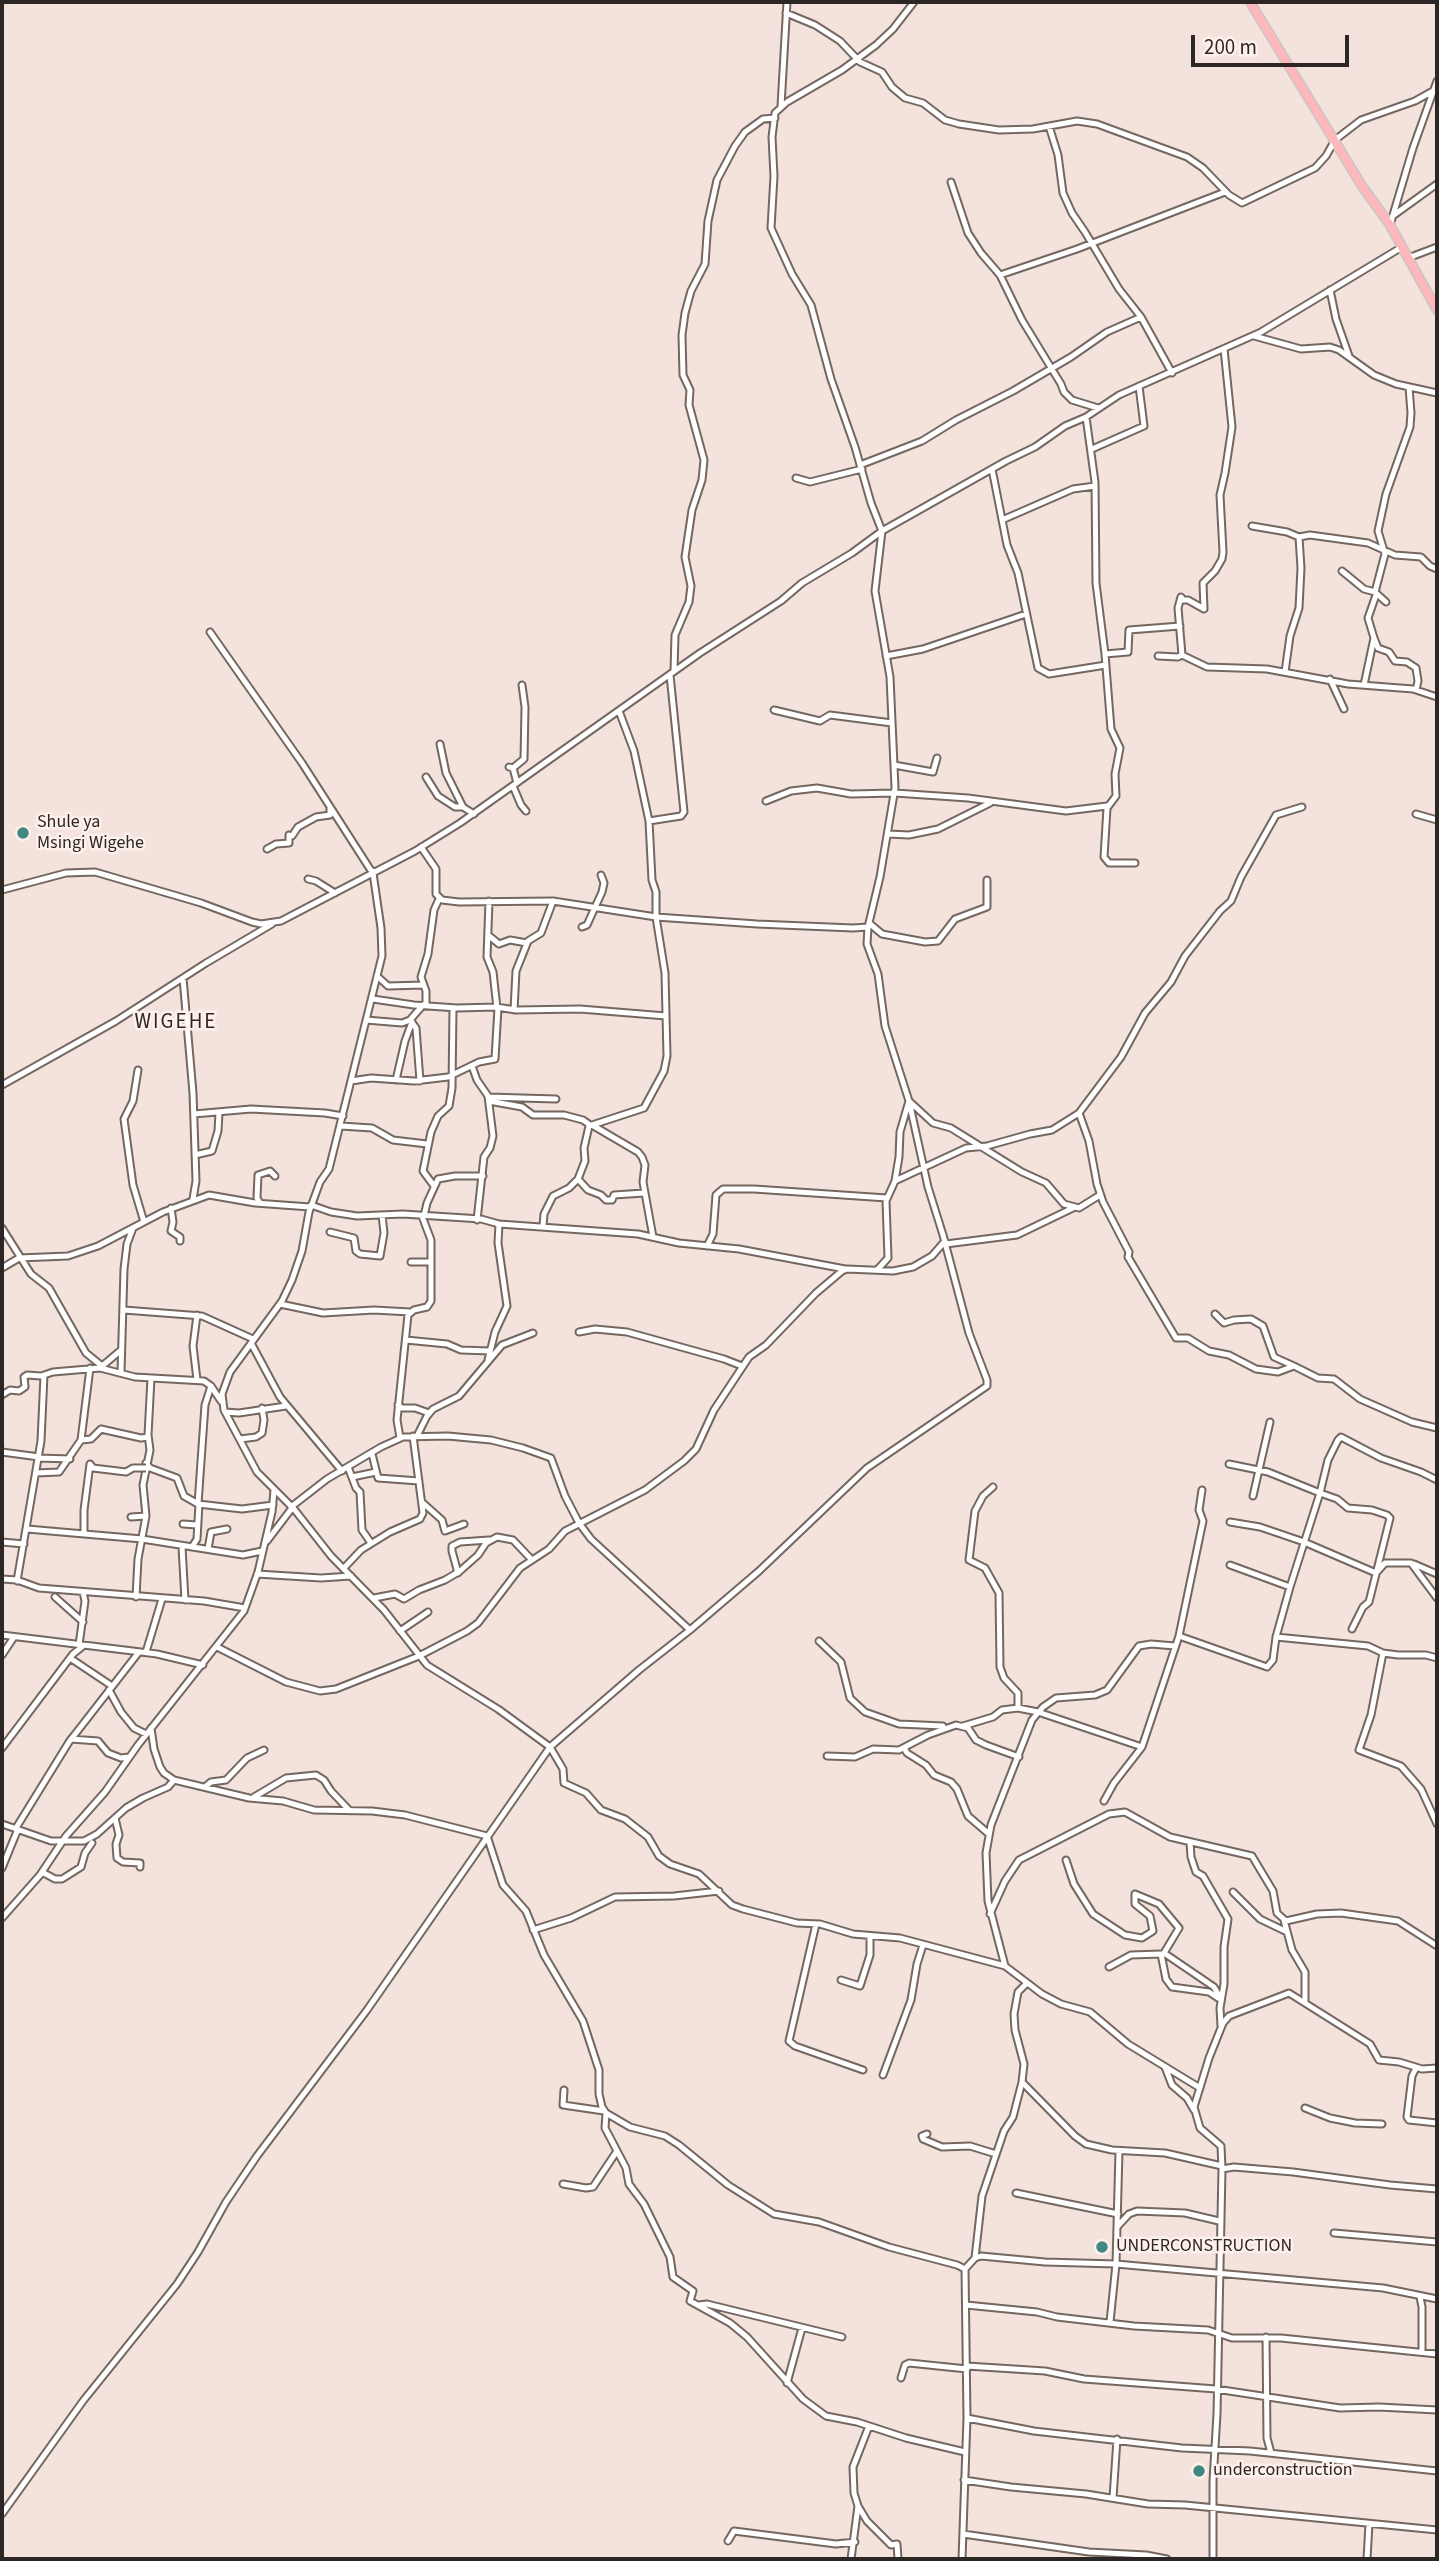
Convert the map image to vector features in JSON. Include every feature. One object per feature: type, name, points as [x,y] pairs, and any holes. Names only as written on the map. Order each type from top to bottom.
[{"type":"main road","points":[[1250,2],[1362,187],[1390,225],[1437,310]]},
{"type":"street","points":[[781,106],[787,2]]},
{"type":"street","points":[[2,2514],[83,2401],[177,2284],[257,2156],[367,2010],[550,1747],[759,1571],[867,1468],[987,1386],[969,1333],[923,1168],[909,1101],[885,1026],[878,974],[867,944],[868,925],[895,793],[886,656],[875,591],[882,531],[831,379],[811,305],[772,234],[770,212],[774,176],[772,137],[775,113],[781,106],[856,59],[887,35],[914,2]]},
{"type":"street","points":[[786,13],[815,25],[840,41],[856,59],[882,72],[905,98],[923,103],[951,122],[999,130],[1077,121],[1090,122],[1177,152],[1203,168],[1225,192],[1242,203],[1251,201],[1315,167],[1326,156],[1335,140],[1361,120],[1415,101],[1433,91]]},
{"type":"street","points":[[1390,225],[1437,81]]},
{"type":"street","points":[[649,821],[681,816],[684,812],[672,673],[675,635],[688,602],[691,586],[685,557],[691,510],[702,480],[704,460],[690,408],[690,390],[683,375],[682,335],[685,313],[691,291],[705,264],[708,221],[717,180],[734,146],[745,132],[763,119],[775,118]]},
{"type":"street","points":[[1049,126],[1058,155],[1063,193],[1072,214],[1140,317],[1172,373]]},
{"type":"street","points":[[951,182],[968,233],[1000,275],[1018,313],[1067,396],[1080,404],[1098,408]]},
{"type":"street","points":[[1394,215],[1437,184]]},
{"type":"street","points":[[1000,275],[1091,244],[1144,221],[1225,192]]},
{"type":"street","points":[[2,1085],[116,1021],[273,923],[421,847],[474,814],[672,673],[882,531],[1035,447],[1119,394],[1253,336],[1402,247]]},
{"type":"street","points":[[1408,258],[1437,247]]},
{"type":"street","points":[[1330,290],[1336,319],[1350,359]]},
{"type":"street","points":[[796,478],[808,482],[861,467],[922,441],[1071,357],[1107,332],[1140,317]]},
{"type":"street","points":[[1253,336],[1301,349],[1330,347],[1339,350],[1374,374],[1409,387],[1437,393]]},
{"type":"street","points":[[1182,655],[1178,606],[1181,597],[1204,609],[1203,583],[1215,571],[1223,552],[1220,495],[1231,427],[1224,349]]},
{"type":"street","points":[[1092,449],[1144,426],[1139,386]]},
{"type":"street","points":[[1409,387],[1410,427],[1386,494],[1378,531],[1385,549],[1368,618],[1378,648],[1389,652],[1395,661],[1407,662],[1416,668],[1419,681],[1416,690]]},
{"type":"street","points":[[1086,417],[1095,486],[1096,583],[1111,729],[1119,743],[1120,752],[1115,774],[1116,794],[1107,806],[1105,860],[1109,863],[1135,863]]},
{"type":"street","points":[[992,469],[1007,545],[1018,573],[1038,668],[1049,674],[1106,665]]},
{"type":"street","points":[[1002,520],[1008,515],[1073,489],[1095,486]]},
{"type":"street","points":[[1252,526],[1287,532],[1299,537],[1310,535],[1368,543],[1395,555],[1421,557],[1437,569]]},
{"type":"street","points":[[1286,672],[1290,636],[1299,608],[1299,537]]},
{"type":"street","points":[[1342,571],[1386,602]]},
{"type":"street","points":[[886,656],[923,649],[1026,614]]},
{"type":"street","points":[[1105,654],[1128,652],[1129,629],[1180,626]]},
{"type":"street","points":[[210,632],[373,873],[383,943],[373,999],[344,1116],[329,1169],[311,1206],[299,1261],[280,1304],[230,1372],[222,1394],[225,1412],[257,1472],[292,1507],[323,1548],[373,1598],[419,1656],[439,1674],[498,1709],[550,1747],[563,1769],[565,1784],[586,1793],[601,1810],[625,1819],[648,1837],[659,1856],[670,1864],[699,1874],[736,1907],[853,1934],[900,1938],[1005,1966],[1026,1984],[1055,2001],[1090,2012],[1128,2044],[1200,2088]]},
{"type":"street","points":[[1364,685],[1374,638]]},
{"type":"street","points":[[1158,656],[1182,655],[1209,667],[1258,668],[1364,685],[1416,690],[1437,697]]},
{"type":"street","points":[[1330,679],[1344,709]]},
{"type":"street","points":[[522,685],[525,707],[524,759],[511,768],[521,805],[526,811]]},
{"type":"street","points":[[774,710],[820,722],[830,715],[892,723]]},
{"type":"street","points":[[591,1125],[645,1107],[666,1064],[665,967],[656,917],[649,821],[636,761],[620,711]]},
{"type":"street","points":[[440,744],[446,773],[463,807],[474,814]]},
{"type":"street","points":[[894,765],[933,772],[937,758]]},
{"type":"street","points":[[426,777],[438,796],[455,807],[463,807]]},
{"type":"street","points":[[766,802],[791,791],[817,788],[851,794],[895,793],[968,798],[1066,811],[1107,806]]},
{"type":"street","points":[[888,834],[901,836],[938,829],[990,803]]},
{"type":"street","points":[[267,849],[276,844],[289,844],[289,835],[292,836],[298,827],[316,817],[330,814],[330,807]]},
{"type":"street","points":[[895,1181],[966,1148],[1052,1130],[1079,1113],[1121,1057],[1145,1013],[1171,982],[1185,956],[1231,901],[1241,877],[1275,817],[1302,807]]},
{"type":"street","points":[[1416,814],[1437,820]]},
{"type":"street","points":[[396,1080],[411,1021],[425,1005],[426,991],[421,977],[428,954],[430,928],[439,899],[436,894],[436,869],[421,847]]},
{"type":"street","points":[[2,890],[66,873],[95,872],[201,903],[253,922],[273,923]]},
{"type":"street","points":[[582,927],[586,926],[604,886],[601,875]]},
{"type":"street","points":[[308,879],[335,893]]},
{"type":"street","points":[[439,899],[553,901],[656,917],[757,924],[853,928],[868,925],[882,933],[925,942],[938,940],[955,919],[987,908],[987,880]]},
{"type":"street","points":[[351,1081],[372,1078],[420,1081],[448,1077],[496,1057],[497,1008],[493,972],[487,957],[489,901]]},
{"type":"street","points":[[514,1010],[516,971],[527,943],[540,935],[553,901]]},
{"type":"street","points":[[488,935],[499,944],[510,940],[527,943]]},
{"type":"street","points":[[377,976],[388,986],[423,985]]},
{"type":"street","points":[[183,978],[194,1114],[193,1199]]},
{"type":"street","points":[[373,999],[453,1007],[580,1009],[666,1016]]},
{"type":"street","points":[[434,1186],[423,1171],[429,1150],[427,1144],[438,1116],[449,1106],[454,1074],[453,1007]]},
{"type":"street","points":[[366,1020],[387,1023],[411,1021]]},
{"type":"street","points":[[411,1021],[416,1028],[420,1081]]},
{"type":"street","points":[[472,1066],[489,1099],[493,1140],[484,1157],[477,1220]]},
{"type":"street","points":[[138,1070],[133,1101],[124,1119],[133,1185],[144,1222]]},
{"type":"street","points":[[489,1099],[522,1107],[533,1115],[564,1115],[583,1120],[638,1152],[645,1164],[644,1193],[653,1237]]},
{"type":"street","points":[[489,1099],[556,1099]]},
{"type":"street","points":[[909,1101],[933,1123],[951,1128],[1022,1172],[1046,1183],[1058,1199],[1073,1208]]},
{"type":"street","points":[[878,1269],[888,1255],[885,1216],[887,1198],[895,1181],[900,1157],[900,1132],[909,1101]]},
{"type":"street","points":[[194,1114],[251,1109],[344,1116]]},
{"type":"street","points":[[195,1156],[212,1151],[218,1131],[219,1113]]},
{"type":"street","points":[[1079,1113],[1089,1141],[1100,1195],[1129,1252],[1129,1259],[1176,1338],[1188,1338],[1209,1351],[1229,1355],[1256,1369],[1278,1372],[1294,1366]]},
{"type":"street","points":[[543,1226],[544,1214],[553,1196],[569,1188],[578,1179],[585,1161],[584,1148],[591,1125]]},
{"type":"street","points":[[341,1126],[372,1128],[393,1140],[427,1144]]},
{"type":"street","points":[[260,1203],[257,1198],[258,1175],[270,1171],[275,1175]]},
{"type":"street","points":[[280,1304],[323,1313],[410,1312],[427,1307],[430,1304],[431,1240],[424,1216],[434,1186],[438,1179],[448,1176],[483,1176]]},
{"type":"street","points":[[578,1179],[588,1190],[606,1200],[612,1200],[614,1195],[644,1193]]},
{"type":"street","points":[[707,1246],[713,1234],[716,1195],[723,1189],[887,1198]]},
{"type":"street","points":[[2,1268],[19,1258],[68,1256],[98,1246],[171,1208],[193,1199],[216,1195],[260,1203],[311,1206],[357,1216],[393,1213],[653,1237],[733,1248],[845,1269],[899,1270],[916,1266],[932,1256],[945,1243],[1022,1233],[1073,1208],[1085,1206],[1100,1195]]},
{"type":"street","points":[[171,1208],[172,1231],[180,1237],[180,1241]]},
{"type":"street","points":[[330,1232],[354,1238],[356,1251],[360,1254],[380,1256],[384,1233],[382,1215]]},
{"type":"street","points":[[488,1361],[495,1332],[506,1311],[498,1244],[499,1224]]},
{"type":"street","points":[[2,1228],[31,1274],[49,1288],[86,1353],[101,1367]]},
{"type":"street","points":[[121,1372],[124,1269],[127,1244],[133,1228]]},
{"type":"street","points":[[411,1262],[429,1262]]},
{"type":"street","points":[[217,1647],[286,1682],[320,1691],[336,1689],[419,1656],[467,1632],[478,1623],[520,1569],[549,1549],[565,1531],[653,1485],[691,1455],[714,1410],[749,1357],[766,1345],[816,1293],[845,1269]]},
{"type":"street","points":[[124,1310],[197,1315],[252,1341],[286,1406],[352,1477],[360,1492],[362,1530],[371,1543]]},
{"type":"street","points":[[400,1438],[397,1425],[398,1405],[410,1312]]},
{"type":"street","points":[[1215,1314],[1224,1323],[1251,1320],[1263,1326],[1275,1357],[1318,1378],[1339,1382],[1360,1399],[1398,1416],[1437,1428]]},
{"type":"street","points":[[197,1315],[193,1346],[197,1380]]},
{"type":"street","points":[[579,1332],[595,1329],[627,1332],[742,1366]]},
{"type":"street","points":[[344,1568],[353,1556],[371,1543],[419,1519],[423,1513],[415,1436],[429,1413],[459,1396],[502,1345],[533,1334]]},
{"type":"street","points":[[406,1340],[447,1344],[461,1350],[490,1351]]},
{"type":"street","points":[[101,1367],[120,1351]]},
{"type":"street","points":[[2,1395],[24,1387],[24,1377],[27,1375],[101,1367],[151,1378],[197,1380],[211,1386],[222,1402]]},
{"type":"street","points":[[36,1472],[59,1472],[81,1440],[90,1368]]},
{"type":"street","points":[[18,1581],[43,1421],[44,1375]]},
{"type":"street","points":[[136,1597],[146,1516],[143,1491],[144,1466],[150,1450],[146,1439],[151,1378]]},
{"type":"street","points":[[192,1548],[197,1539],[205,1405],[211,1386]]},
{"type":"street","points":[[398,1405],[429,1413]]},
{"type":"street","points":[[225,1412],[239,1413],[286,1406]]},
{"type":"street","points":[[240,1439],[256,1437],[262,1433],[262,1408]]},
{"type":"street","points":[[1253,1496],[1270,1422]]},
{"type":"street","points":[[81,1440],[91,1439],[101,1429],[146,1439]]},
{"type":"street","points":[[249,1555],[263,1548],[292,1507],[345,1469],[400,1438],[448,1436],[491,1440],[551,1458],[579,1524],[600,1549],[690,1630]]},
{"type":"street","points":[[1178,1636],[1268,1667],[1273,1660],[1276,1637],[1328,1460],[1341,1437],[1381,1458],[1437,1480]]},
{"type":"street","points":[[2,1452],[70,1459]]},
{"type":"street","points":[[372,1454],[379,1478],[419,1482]]},
{"type":"street","points":[[84,1534],[89,1464],[93,1468],[126,1472],[144,1466],[150,1468],[177,1478],[184,1496],[198,1504],[242,1509],[273,1505]]},
{"type":"street","points":[[1229,1464],[1268,1472],[1337,1499],[1348,1508],[1372,1510],[1389,1516],[1368,1602],[1352,1629]]},
{"type":"street","points":[[352,1477],[376,1472]]},
{"type":"street","points":[[992,1487],[983,1496],[975,1511],[970,1560],[985,1568],[999,1593],[1000,1667],[1004,1678],[1018,1693],[1018,1709]]},
{"type":"street","points":[[2,1918],[105,1792],[146,1734],[245,1608],[257,1574],[274,1490]]},
{"type":"street","points":[[1104,1801],[1114,1783],[1142,1747],[1175,1646],[1203,1521],[1199,1510],[1202,1490]]},
{"type":"street","points":[[423,1503],[442,1520],[445,1531],[464,1524]]},
{"type":"street","points":[[131,1517],[146,1516]]},
{"type":"street","points":[[1230,1522],[1260,1527],[1304,1542],[1376,1573]]},
{"type":"street","points":[[183,1524],[198,1525]]},
{"type":"street","points":[[27,1529],[142,1539],[249,1555],[259,1563]]},
{"type":"street","points":[[208,1549],[211,1532],[227,1529]]},
{"type":"street","points":[[458,1573],[451,1547],[460,1542],[498,1537],[513,1540],[531,1559]]},
{"type":"street","points":[[373,1598],[395,1594],[404,1599],[458,1573],[490,1540]]},
{"type":"street","points":[[2,1542],[24,1544]]},
{"type":"street","points":[[183,1547],[185,1600]]},
{"type":"street","points":[[1376,1573],[1385,1563],[1411,1563],[1437,1574]]},
{"type":"street","points":[[1411,1563],[1437,1598]]},
{"type":"street","points":[[1230,1565],[1290,1587]]},
{"type":"street","points":[[257,1574],[321,1578],[351,1576]]},
{"type":"street","points":[[2,1579],[39,1588],[185,1600],[245,1608]]},
{"type":"street","points":[[2,1748],[81,1645],[85,1601],[83,1592]]},
{"type":"street","points":[[55,1597],[83,1622]]},
{"type":"street","points":[[2,1868],[17,1829],[71,1740],[110,1688],[142,1652],[162,1599]]},
{"type":"street","points":[[400,1631],[428,1612]]},
{"type":"street","points":[[2,1635],[142,1652],[202,1665]]},
{"type":"street","points":[[2,1655],[14,1637]]},
{"type":"street","points":[[1276,1637],[1368,1646],[1383,1653],[1426,1654],[1437,1658]]},
{"type":"street","points":[[819,1642],[841,1662],[850,1698],[864,1712],[900,1724],[963,1726],[993,1717],[1002,1710],[1018,1709],[1038,1712],[1142,1747]]},
{"type":"street","points":[[1005,1966],[990,1914],[986,1879],[989,1834],[1032,1720],[1056,1698],[1095,1695],[1107,1690],[1139,1646],[1175,1646]]},
{"type":"street","points":[[1383,1653],[1371,1715],[1359,1749],[1401,1766],[1419,1785],[1437,1824]]},
{"type":"street","points":[[70,1658],[110,1688],[121,1712],[134,1728],[146,1734]]},
{"type":"street","points":[[827,1756],[855,1757],[873,1749],[898,1751],[950,1726]]},
{"type":"street","points":[[963,1726],[976,1740],[1019,1757]]},
{"type":"street","points":[[151,1728],[160,1767],[174,1780],[251,1799],[283,1801],[314,1810],[396,1814],[432,1820],[487,1836]]},
{"type":"street","points":[[71,1740],[98,1741],[108,1753],[121,1758],[130,1757]]},
{"type":"street","points":[[904,1748],[934,1775],[957,1789],[968,1816],[989,1834]]},
{"type":"street","points":[[205,1787],[226,1780],[247,1758],[264,1750]]},
{"type":"street","points":[[251,1799],[286,1778],[316,1774],[350,1811]]},
{"type":"street","points":[[2,1824],[62,1843],[77,1843],[90,1839],[143,1798],[168,1787],[174,1780]]},
{"type":"street","points":[[990,1914],[1005,1881],[1020,1860],[1109,1814],[1128,1812],[1170,1837],[1252,1856],[1273,1891],[1277,1913],[1284,1920],[1295,1956],[1305,1972],[1305,2002]]},
{"type":"street","points":[[115,1818],[119,1835],[116,1844],[117,1858],[123,1862],[140,1863],[140,1867]]},
{"type":"street","points":[[487,1836],[503,1885],[526,1911],[544,1955],[583,2021],[600,2073],[599,2095],[605,2112],[605,2128],[626,2168],[630,2186],[644,2204],[670,2257],[673,2276],[693,2291],[690,2301],[730,2323],[747,2337],[803,2399],[827,2416],[965,2452]]},
{"type":"street","points":[[1190,1842],[1196,1872],[1204,1877],[1228,1919],[1219,2018],[1221,2029]]},
{"type":"street","points":[[42,1872],[55,1879],[81,1867],[85,1853],[92,1843]]},
{"type":"street","points":[[1066,1860],[1074,1884],[1093,1914],[1125,1935],[1142,1938],[1153,1931],[1150,1916],[1135,1905],[1135,1894],[1159,1904],[1179,1928],[1164,1953],[1214,1987],[1221,2000]]},
{"type":"street","points":[[533,1930],[571,1918],[615,1897],[674,1896],[719,1891]]},
{"type":"street","points":[[1233,1892],[1260,1919],[1286,1931]]},
{"type":"street","points":[[1284,1920],[1341,1913],[1398,1921],[1437,1946]]},
{"type":"street","points":[[816,1924],[789,2041],[795,2046],[863,2070]]},
{"type":"street","points":[[841,1980],[860,1986],[870,1955],[870,1936]]},
{"type":"street","points":[[883,2075],[911,2000],[923,1945]]},
{"type":"street","points":[[1110,1967],[1131,1955],[1161,1954],[1166,1979],[1172,1987],[1209,1992],[1221,2000]]},
{"type":"street","points":[[962,2559],[967,2418],[965,2269],[975,2258],[982,2196],[1004,2131],[1013,2118],[1022,2082],[1024,2064],[1015,2030],[1014,2014],[1018,1992],[1026,1984]]},
{"type":"street","points":[[1194,2110],[1221,2029],[1228,2017],[1283,1994],[1289,1993],[1305,2002],[1370,2044],[1378,2060],[1399,2062],[1416,2068],[1437,2068]]},
{"type":"street","points":[[1165,2066],[1172,2085],[1187,2098],[1194,2110],[1200,2128],[1221,2146],[1221,2275],[1213,2559]]},
{"type":"street","points":[[1416,2068],[1412,2076],[1407,2117],[1409,2120],[1437,2123]]},
{"type":"street","points":[[1022,2082],[1086,2144],[1119,2151],[1165,2153],[1222,2167],[1293,2172],[1437,2189]]},
{"type":"street","points":[[564,2090],[563,2105],[605,2112],[630,2127],[665,2136],[728,2185],[779,2216],[819,2222],[965,2269]]},
{"type":"street","points":[[1305,2108],[1330,2118],[1382,2124]]},
{"type":"street","points":[[927,2134],[922,2136],[923,2139],[942,2147],[970,2146],[996,2154]]},
{"type":"street","points":[[564,2184],[593,2187],[617,2151]]},
{"type":"street","points":[[1110,2322],[1116,2264],[1119,2151]]},
{"type":"street","points":[[1016,2193],[1118,2214]]},
{"type":"street","points":[[1117,2227],[1129,2214],[1137,2211],[1185,2213],[1219,2221]]},
{"type":"street","points":[[1334,2233],[1437,2242]]},
{"type":"street","points":[[975,2258],[986,2256],[1045,2262],[1186,2269],[1221,2275],[1383,2287],[1437,2299]]},
{"type":"street","points":[[1420,2297],[1422,2351]]},
{"type":"street","points":[[699,2305],[707,2304],[842,2337]]},
{"type":"street","points":[[966,2305],[1110,2322],[1208,2330],[1232,2338],[1266,2337],[1437,2354]]},
{"type":"street","points":[[787,2383],[803,2328]]},
{"type":"street","points":[[1266,2337],[1267,2438],[1271,2453]]},
{"type":"street","points":[[901,2378],[908,2362],[1033,2370],[1084,2379],[1216,2389],[1340,2408],[1437,2410]]},
{"type":"street","points":[[967,2418],[1034,2431],[1437,2471]]},
{"type":"street","points":[[869,2426],[853,2467],[854,2493],[867,2521],[891,2545],[897,2544],[898,2559]]},
{"type":"street","points":[[1113,2498],[1117,2439]]},
{"type":"street","points":[[964,2480],[1148,2504],[1437,2530]]},
{"type":"street","points":[[851,2559],[858,2506]]},
{"type":"street","points":[[1367,2559],[1369,2524]]},
{"type":"street","points":[[728,2541],[734,2531],[836,2544],[855,2542]]},
{"type":"street","points":[[963,2534],[1089,2552],[1146,2555],[1167,2559]]},
{"type":"place","name":"Shule ya Msingi Wigehe","points":[[23,833]]},
{"type":"place","name":"UNDERCONSTRUCTION","points":[[1102,2247]]},
{"type":"place","name":"underconstruction","points":[[1199,2471]]},
{"type":"district","name":"WIGEHE","points":[[176,1023]]}]
